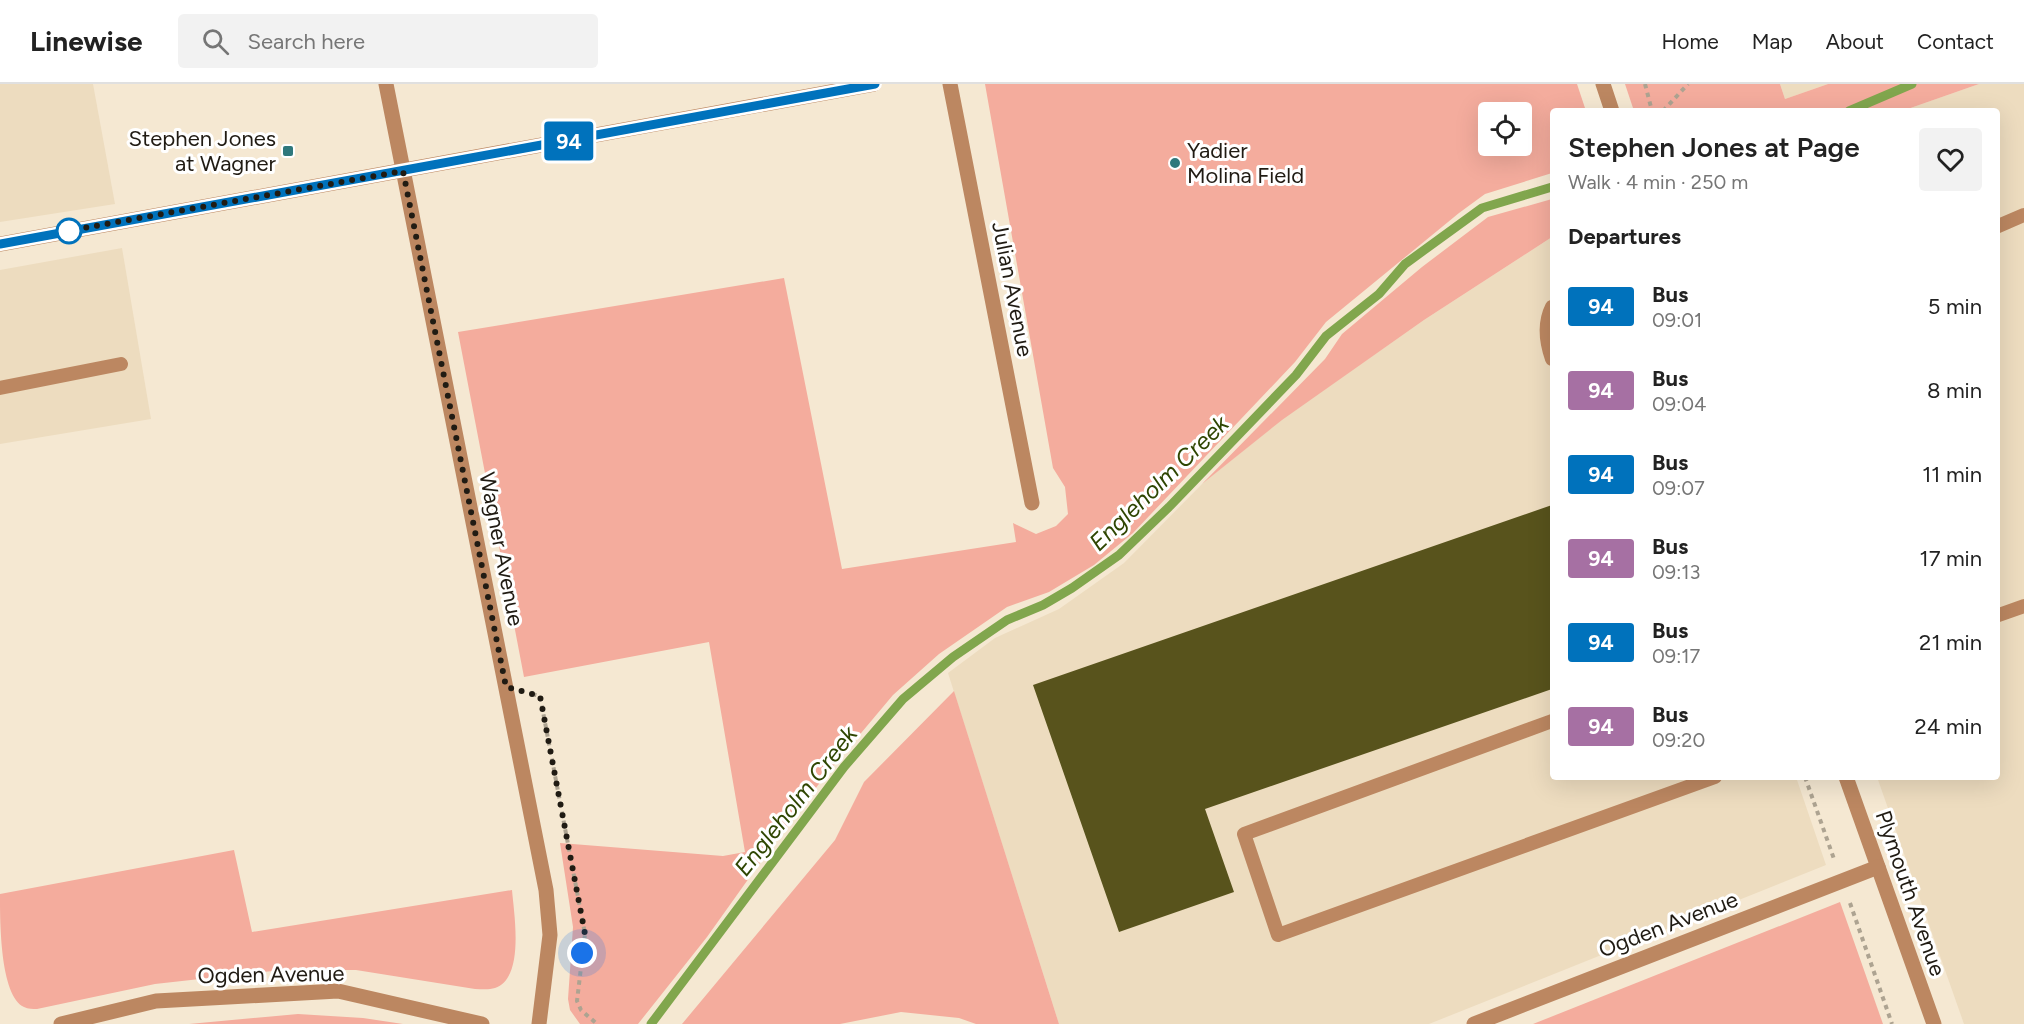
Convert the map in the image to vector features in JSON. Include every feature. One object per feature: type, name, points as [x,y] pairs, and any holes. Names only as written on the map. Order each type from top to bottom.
[{"type":"street","name":"Wagner Avenue","points":[[386,84],[549,912],[550,935],[539,1024]]},
{"type":"street","points":[[0,244],[874,84]]},
{"type":"street","name":"Julian Avenue","points":[[950,84],[1032,503]]},
{"type":"street","points":[[1603,84],[1611,108]]},
{"type":"street","name":"Plymouth Avenue","points":[[1847,780],[1934,1024]]},
{"type":"street","name":"Ogden Avenue","points":[[1474,1024],[1878,867]]},
{"type":"street","name":"Ogden Avenue","points":[[61,1024],[156,1001],[338,991],[482,1024]]},
{"type":"lane","points":[[2000,225],[2024,215]]},
{"type":"lane","points":[[1550,311],[1546,332],[1550,350]]},
{"type":"lane","points":[[0,388],[121,364]]},
{"type":"lane","points":[[2000,615],[2024,606]]},
{"type":"lane","points":[[1550,722],[1244,834],[1278,935],[1707,780]]},
{"type":"path","points":[[1645,84],[1651,108]]},
{"type":"path","points":[[1666,108],[1688,84]]},
{"type":"path","points":[[506,687],[540,696],[585,934],[577,1001],[587,1018],[597,1024]]},
{"type":"path","points":[[1806,780],[1834,860]]},
{"type":"path","points":[[1849,902],[1892,1024]]},
{"type":"shaded area","points":[[0,84],[93,84],[115,204],[0,222]]},
{"type":"shaded area","points":[[985,84],[1577,84],[1585,108],[1550,108],[1550,174],[1485,194],[1326,322],[1295,362],[1133,533],[1094,565],[1049,592],[1007,607],[939,654],[893,695],[825,776],[707,937],[638,1024],[580,1024],[570,1010],[568,999],[573,927],[560,843],[723,856],[745,852],[709,642],[524,677],[458,332],[784,278],[842,569],[1016,542],[1013,523],[1036,534],[1056,526],[1068,514],[1065,487],[1053,468]]},
{"type":"shaded area","points":[[1625,84],[1780,84],[1785,99],[1828,84],[1979,84],[1911,108],[1633,108]]},
{"type":"shaded area","points":[[1780,84],[1828,84],[1785,99]]},
{"type":"shaded area","points":[[1979,84],[2024,84],[2024,1024],[1964,1024],[1878,780],[2000,780],[2000,108],[1911,108]]},
{"type":"shaded area","points":[[1550,200],[1550,238],[1424,320],[1282,420],[1202,484],[1325,359],[1342,334],[1422,267],[1488,217]]},
{"type":"shaded area","points":[[1550,238],[1550,780],[1797,780],[1826,865],[1429,1024],[1059,1024],[948,673],[995,638],[1059,609],[1124,563],[1202,484],[1281,420],[1424,320]]},
{"type":"shaded area","points":[[122,248],[151,419],[0,444],[0,270]]},
{"type":"shaded area","points":[[954,691],[1059,1024],[976,1024],[959,1018],[901,1012],[840,1024],[682,1024],[835,840],[864,782]]},
{"type":"shaded area","points":[[234,850],[252,932],[512,890],[516,944],[511,972],[504,982],[495,988],[488,989],[475,989],[356,970],[282,970],[155,984],[37,1009],[26,1008],[16,1000],[10,988],[3,957],[0,894]]},
{"type":"shaded area","points":[[1840,902],[1883,1024],[1533,1024]]},
{"type":"shaded area","points":[[298,1014],[363,1018],[403,1024],[189,1024]]},
{"type":"building","points":[[1550,506],[1550,690],[1205,809],[1234,892],[1119,932],[1033,685]]},
{"type":"waterway","name":"Engleholm Creek","points":[[1856,108],[1912,84]]},
{"type":"waterway","name":"Engleholm Creek","points":[[651,1024],[844,767],[903,699],[953,657],[1007,620],[1043,605],[1119,555],[1169,507],[1296,375],[1326,336],[1379,294],[1405,264],[1482,208],[1550,188]]},
{"type":"bus line","name":"94","points":[[0,244],[875,84]]},
{"type":"place","name":"Stephen Jones at Wagner","points":[[288,151]]},
{"type":"place","name":"Yadier Molina Field","points":[[1175,163]]},
{"type":"route","points":[[69,231],[67,231],[403,171],[506,687],[540,696],[563,807],[585,934],[582,953]]}]
